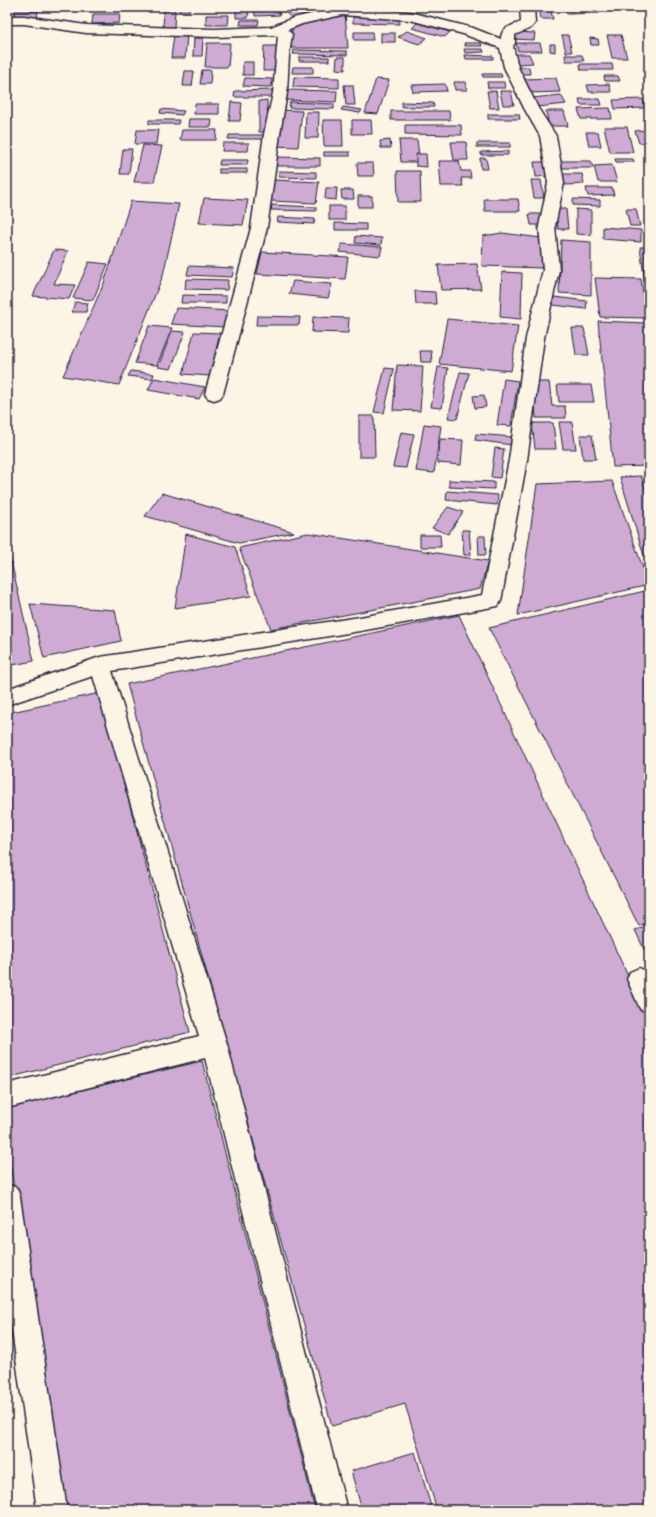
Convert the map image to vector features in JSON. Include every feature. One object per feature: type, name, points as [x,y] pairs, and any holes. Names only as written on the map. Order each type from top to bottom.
[{"type":"street","points":[[7,697],[100,665],[352,626],[491,601],[518,460],[535,338],[551,270],[547,226],[556,183],[548,136],[531,108],[511,67],[506,46],[508,43],[508,34],[528,23],[527,7]]},
{"type":"street","points":[[7,20],[24,20],[86,28],[214,33],[272,30],[298,21],[342,11],[410,16],[468,31],[506,46]]},
{"type":"street","points":[[214,394],[259,228],[272,134],[280,92],[285,34],[272,30]]},
{"type":"street","points":[[100,665],[214,1044],[332,1510]]},
{"type":"street","points":[[639,979],[649,1001]]},
{"type":"street","points":[[7,1096],[214,1044]]},
{"type":"street","points":[[7,1197],[52,1510]]},
{"type":"building","points":[[130,7],[150,7],[150,10],[130,10]]},
{"type":"building","points":[[179,7],[190,7],[189,11],[179,11]]},
{"type":"building","points":[[236,7],[249,7],[248,18],[236,18]]},
{"type":"building","points":[[254,7],[278,7],[280,15],[255,16]]},
{"type":"building","points":[[291,7],[324,8],[292,18],[282,10]]},
{"type":"building","points":[[539,7],[550,7],[553,19],[541,19]]},
{"type":"building","points":[[598,8],[599,13],[567,14],[565,9]]},
{"type":"building","points":[[164,10],[175,10],[174,27],[163,27]]},
{"type":"building","points":[[15,11],[38,11],[37,17],[14,18]]},
{"type":"building","points":[[345,13],[348,48],[291,48],[292,27]]},
{"type":"building","points":[[93,14],[120,14],[119,23],[92,24]]},
{"type":"building","points":[[206,15],[229,15],[228,25],[206,25]]},
{"type":"building","points":[[353,17],[399,17],[399,24],[353,23]]},
{"type":"building","points":[[241,20],[259,20],[258,25],[240,25]]},
{"type":"building","points":[[417,23],[450,32],[445,37],[412,28]]},
{"type":"building","points":[[407,31],[427,38],[419,44],[398,37]]},
{"type":"building","points":[[354,32],[372,32],[373,40],[354,40]]},
{"type":"building","points":[[513,32],[535,33],[534,40],[512,39]]},
{"type":"building","points":[[381,33],[395,33],[395,42],[381,42]]},
{"type":"building","points":[[174,35],[187,35],[185,58],[171,58]]},
{"type":"building","points":[[562,35],[568,35],[572,52],[566,52]]},
{"type":"building","points":[[607,35],[621,35],[627,58],[612,58]]},
{"type":"building","points":[[194,38],[203,38],[202,56],[193,56]]},
{"type":"building","points":[[590,38],[598,39],[599,45],[591,45]]},
{"type":"building","points":[[207,43],[230,43],[228,67],[205,67]]},
{"type":"building","points":[[464,43],[481,43],[482,46],[465,46]]},
{"type":"building","points":[[516,43],[540,43],[542,51],[518,51]]},
{"type":"building","points":[[550,44],[555,44],[555,52],[550,51]]},
{"type":"building","points":[[264,46],[277,46],[276,71],[263,71]]},
{"type":"building","points":[[464,49],[483,49],[484,52],[465,53]]},
{"type":"building","points":[[294,50],[347,51],[347,55],[293,54]]},
{"type":"building","points":[[514,54],[529,54],[533,63],[518,64]]},
{"type":"building","points":[[465,55],[493,56],[493,59],[466,59]]},
{"type":"building","points":[[565,55],[582,55],[584,61],[566,61]]},
{"type":"building","points":[[299,57],[329,57],[329,61],[299,61]]},
{"type":"building","points":[[337,57],[345,57],[345,70],[336,69]]},
{"type":"building","points":[[243,62],[253,62],[253,75],[243,75]]},
{"type":"building","points":[[580,64],[612,64],[613,70],[581,70]]},
{"type":"building","points":[[293,67],[313,67],[313,73],[292,73]]},
{"type":"building","points":[[518,67],[529,67],[530,74],[519,74]]},
{"type":"building","points":[[202,70],[211,70],[210,84],[200,84]]},
{"type":"building","points":[[185,71],[194,71],[192,86],[183,86]]},
{"type":"building","points":[[482,74],[501,74],[502,77],[483,77]]},
{"type":"building","points":[[604,76],[618,76],[620,81],[605,81]]},
{"type":"building","points":[[294,77],[339,78],[339,88],[293,87]]},
{"type":"building","points":[[245,78],[272,79],[271,87],[243,86]]},
{"type":"building","points":[[556,78],[560,92],[528,93],[523,79]]},
{"type":"building","points":[[376,79],[389,80],[378,114],[365,113]]},
{"type":"building","points":[[454,82],[466,82],[467,90],[455,90]]},
{"type":"building","points":[[487,82],[504,82],[505,88],[488,88]]},
{"type":"building","points":[[445,84],[447,91],[413,92],[411,85]]},
{"type":"building","points":[[609,84],[611,92],[589,92],[587,85]]},
{"type":"building","points":[[344,85],[353,85],[355,105],[346,105]]},
{"type":"building","points":[[273,90],[273,97],[234,97],[235,91]]},
{"type":"building","points":[[288,90],[337,91],[336,102],[286,100]]},
{"type":"building","points":[[487,91],[496,91],[499,108],[490,108]]},
{"type":"building","points":[[500,91],[511,91],[514,105],[503,105]]},
{"type":"building","points":[[561,95],[566,104],[537,107],[532,98]]},
{"type":"building","points":[[579,99],[600,99],[602,105],[580,105]]},
{"type":"building","points":[[643,99],[645,108],[615,109],[613,100]]},
{"type":"building","points":[[267,100],[268,132],[259,132],[259,101]]},
{"type":"building","points":[[231,102],[242,103],[240,121],[229,121]]},
{"type":"building","points":[[290,102],[334,104],[334,109],[289,108]]},
{"type":"building","points":[[402,102],[433,103],[434,107],[402,107]]},
{"type":"building","points":[[195,104],[219,104],[219,114],[194,114]]},
{"type":"building","points":[[343,107],[362,110],[360,113],[341,110]]},
{"type":"building","points":[[610,108],[612,119],[581,119],[578,109]]},
{"type":"building","points":[[161,109],[184,111],[182,115],[160,113]]},
{"type":"building","points":[[280,110],[302,111],[298,147],[275,146]]},
{"type":"building","points":[[391,111],[449,111],[450,120],[391,120]]},
{"type":"building","points":[[546,111],[564,111],[568,126],[549,126]]},
{"type":"building","points":[[306,112],[319,112],[318,138],[305,138]]},
{"type":"building","points":[[488,114],[519,114],[520,119],[488,119]]},
{"type":"building","points":[[189,119],[212,119],[211,127],[188,127]]},
{"type":"building","points":[[149,120],[179,120],[178,124],[149,124]]},
{"type":"building","points":[[323,120],[342,120],[343,146],[324,146]]},
{"type":"building","points":[[352,120],[371,120],[372,134],[352,134]]},
{"type":"building","points":[[405,125],[461,125],[462,135],[405,134]]},
{"type":"building","points":[[604,127],[627,127],[633,152],[610,152]]},
{"type":"building","points":[[137,130],[158,130],[156,144],[135,144]]},
{"type":"building","points":[[182,130],[217,130],[216,140],[180,140]]},
{"type":"building","points":[[647,130],[649,142],[639,143],[635,131]]},
{"type":"building","points":[[586,132],[598,132],[601,146],[589,146]]},
{"type":"building","points":[[229,135],[264,135],[263,139],[228,139]]},
{"type":"building","points":[[390,140],[391,148],[381,148],[380,141]]},
{"type":"building","points":[[399,140],[417,140],[420,162],[401,162]]},
{"type":"building","points":[[451,142],[466,142],[468,160],[454,160]]},
{"type":"building","points":[[223,143],[249,143],[248,151],[222,151]]},
{"type":"building","points":[[477,143],[510,143],[510,147],[477,147]]},
{"type":"building","points":[[143,145],[162,146],[154,182],[134,182]]},
{"type":"building","points":[[123,149],[132,149],[129,174],[120,174]]},
{"type":"building","points":[[508,151],[508,155],[481,155],[481,152]]},
{"type":"building","points":[[324,152],[350,152],[350,156],[324,156]]},
{"type":"building","points":[[416,154],[426,154],[427,167],[416,166]]},
{"type":"building","points":[[276,157],[320,158],[320,166],[275,166]]},
{"type":"building","points":[[480,158],[486,158],[488,169],[481,169]]},
{"type":"building","points":[[615,159],[633,159],[634,162],[616,162]]},
{"type":"building","points":[[220,160],[248,160],[247,165],[219,165]]},
{"type":"building","points":[[439,161],[459,161],[461,171],[470,171],[471,178],[461,178],[463,186],[441,186]]},
{"type":"building","points":[[560,161],[591,161],[593,168],[562,168]]},
{"type":"building","points":[[534,162],[546,162],[548,176],[536,177]]},
{"type":"building","points":[[357,163],[373,163],[374,176],[358,176]]},
{"type":"building","points":[[612,165],[617,182],[598,182],[594,166]]},
{"type":"building","points":[[219,169],[247,169],[247,173],[219,173]]},
{"type":"building","points":[[279,171],[316,172],[316,178],[279,177]]},
{"type":"building","points":[[397,171],[420,171],[421,202],[398,202]]},
{"type":"building","points":[[562,174],[582,174],[584,184],[565,185]]},
{"type":"building","points":[[274,180],[319,182],[316,203],[270,201]]},
{"type":"building","points":[[531,180],[541,180],[544,198],[534,198]]},
{"type":"building","points":[[326,188],[337,188],[336,200],[325,199]]},
{"type":"building","points":[[586,188],[612,188],[614,195],[588,196]]},
{"type":"building","points":[[341,190],[353,190],[354,199],[342,199]]},
{"type":"building","points":[[358,196],[372,196],[372,207],[358,207]]},
{"type":"building","points":[[204,198],[248,200],[243,225],[199,223]]},
{"type":"building","points":[[484,199],[518,199],[520,211],[485,211]]},
{"type":"building","points":[[573,199],[600,200],[600,206],[573,205]]},
{"type":"building","points":[[131,201],[179,204],[163,275],[119,385],[63,376],[104,283]]},
{"type":"building","points":[[272,205],[316,207],[316,211],[271,210]]},
{"type":"building","points":[[329,206],[345,206],[345,220],[329,220]]},
{"type":"building","points":[[556,209],[566,209],[568,229],[558,229]]},
{"type":"building","points":[[576,209],[591,210],[591,235],[576,234]]},
{"type":"building","points":[[626,209],[636,209],[640,226],[630,226]]},
{"type":"building","points":[[529,214],[541,214],[542,225],[531,225]]},
{"type":"building","points":[[278,217],[315,219],[314,224],[277,222]]},
{"type":"building","points":[[335,223],[366,224],[366,230],[335,230]]},
{"type":"building","points":[[603,227],[641,230],[641,242],[603,239]]},
{"type":"building","points":[[502,233],[541,238],[542,268],[482,266],[483,236]]},
{"type":"building","points":[[356,236],[382,238],[381,245],[355,243]]},
{"type":"building","points":[[561,240],[591,242],[591,295],[559,293]]},
{"type":"building","points":[[342,244],[382,247],[380,256],[340,252]]},
{"type":"building","points":[[640,247],[649,247],[649,312]]},
{"type":"building","points":[[54,250],[68,251],[54,284],[75,285],[69,299],[33,296]]},
{"type":"building","points":[[262,252],[348,257],[345,279],[257,274]]},
{"type":"building","points":[[89,262],[108,264],[93,300],[73,298]]},
{"type":"building","points":[[477,264],[481,289],[441,290],[438,265]]},
{"type":"building","points":[[189,266],[234,268],[232,277],[187,275]]},
{"type":"building","points":[[502,272],[522,273],[521,319],[500,317]]},
{"type":"building","points":[[595,278],[641,279],[647,318],[600,317]]},
{"type":"building","points":[[186,279],[228,280],[227,290],[185,289]]},
{"type":"building","points":[[293,281],[332,284],[328,298],[289,294]]},
{"type":"building","points":[[415,291],[435,292],[436,304],[416,304]]},
{"type":"building","points":[[182,295],[226,296],[226,303],[181,303]]},
{"type":"building","points":[[554,297],[587,301],[586,309],[553,305]]},
{"type":"building","points":[[75,302],[88,303],[86,312],[72,312]]},
{"type":"building","points":[[176,308],[231,311],[226,327],[171,324]]},
{"type":"building","points":[[257,316],[300,317],[299,325],[256,325]]},
{"type":"building","points":[[313,317],[349,318],[348,333],[312,332]]},
{"type":"building","points":[[447,319],[518,326],[511,371],[439,364]]},
{"type":"building","points":[[598,321],[646,323],[649,343],[649,466],[613,467]]},
{"type":"building","points":[[149,326],[172,328],[157,365],[135,363]]},
{"type":"building","points":[[572,328],[584,328],[589,355],[576,355]]},
{"type":"building","points":[[172,331],[185,332],[171,369],[158,367]]},
{"type":"building","points":[[194,332],[220,333],[210,376],[183,374]]},
{"type":"building","points":[[420,351],[431,351],[432,362],[421,362]]},
{"type":"building","points":[[397,365],[423,366],[420,411],[393,410]]},
{"type":"building","points":[[438,367],[448,368],[442,408],[431,407]]},
{"type":"building","points":[[385,368],[394,369],[384,413],[374,412]]},
{"type":"building","points":[[131,371],[154,374],[152,379],[128,376]]},
{"type":"building","points":[[460,372],[469,373],[457,419],[448,418]]},
{"type":"building","points":[[154,378],[205,387],[199,399],[148,390]]},
{"type":"building","points":[[504,379],[518,381],[511,426],[497,425]]},
{"type":"building","points":[[533,382],[549,382],[552,406],[565,406],[566,418],[536,418]]},
{"type":"building","points":[[557,385],[591,385],[594,402],[559,402]]},
{"type":"building","points":[[484,395],[486,407],[475,408],[473,396]]},
{"type":"building","points":[[359,416],[374,416],[375,457],[359,457]]},
{"type":"building","points":[[559,422],[572,422],[576,449],[563,449]]},
{"type":"building","points":[[532,423],[553,423],[556,449],[535,449]]},
{"type":"building","points":[[424,424],[441,426],[434,473],[416,471]]},
{"type":"building","points":[[401,432],[414,434],[406,468],[393,467]]},
{"type":"building","points":[[476,434],[513,437],[512,445],[475,440]]},
{"type":"building","points":[[580,435],[592,435],[596,459],[583,459]]},
{"type":"building","points":[[440,439],[463,440],[461,465],[438,463]]},
{"type":"building","points":[[495,448],[504,449],[500,478],[491,477]]},
{"type":"building","points":[[641,476],[649,500],[649,572],[620,477]]},
{"type":"building","points":[[449,480],[494,482],[494,489],[449,487]]},
{"type":"building","points":[[612,481],[649,585],[518,615],[537,484]]},
{"type":"building","points":[[447,491],[498,495],[497,505],[446,500]]},
{"type":"building","points":[[162,493],[294,532],[239,543],[145,516]]},
{"type":"building","points":[[448,507],[463,512],[448,534],[432,528]]},
{"type":"building","points":[[462,530],[469,530],[471,555],[464,555]]},
{"type":"building","points":[[308,533],[488,561],[480,589],[271,629],[239,548]]},
{"type":"building","points":[[186,534],[235,547],[251,596],[175,608]]},
{"type":"building","points":[[420,535],[440,535],[441,547],[420,547]]},
{"type":"building","points":[[478,536],[485,536],[486,555],[479,555]]},
{"type":"building","points":[[7,544],[34,661],[7,666]]},
{"type":"building","points":[[649,590],[649,922],[639,926],[489,628]]},
{"type":"building","points":[[30,604],[115,610],[121,641],[44,658]]},
{"type":"building","points":[[459,615],[649,1021],[649,1510],[437,1510],[405,1404],[332,1426],[127,684]]},
{"type":"building","points":[[100,693],[190,1032],[7,1078],[7,713]]},
{"type":"building","points":[[649,926],[649,960],[635,930]]},
{"type":"building","points":[[202,1061],[315,1510],[65,1510],[7,1144],[7,1108]]},
{"type":"building","points":[[7,1240],[23,1335],[7,1340]]},
{"type":"building","points":[[415,1452],[432,1510],[362,1510],[351,1471]]}]
